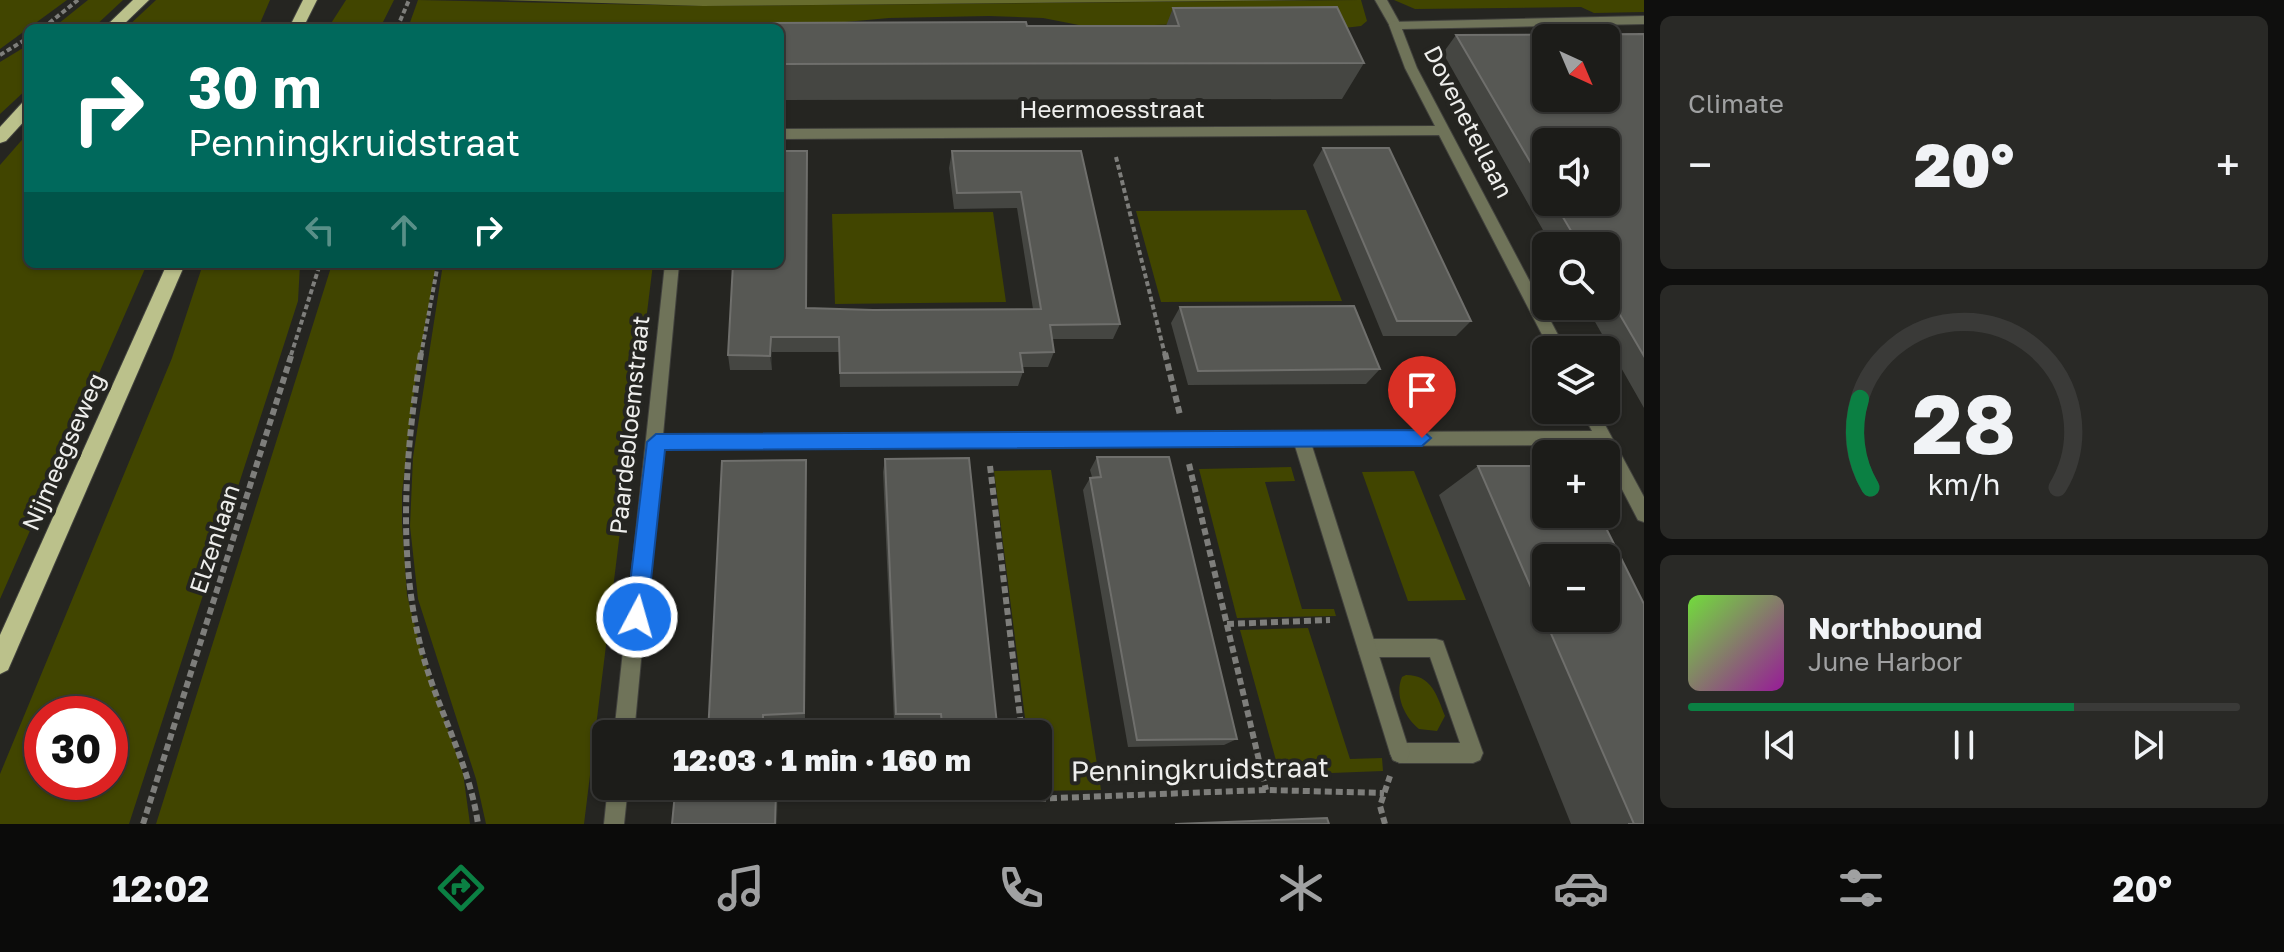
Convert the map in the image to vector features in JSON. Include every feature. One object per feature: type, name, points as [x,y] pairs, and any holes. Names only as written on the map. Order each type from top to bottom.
[{"type":"main road","points":[[115,24],[142,0]]},
{"type":"main road","points":[[298,24],[310,0]]},
{"type":"main road","points":[[0,137],[24,111]]},
{"type":"main road","name":"Nijmeegseweg","points":[[0,662],[174,268]]},
{"type":"street","name":"Dovenetellaan","points":[[1381,0],[1395,25],[1411,68],[1551,336]]},
{"type":"street","points":[[1395,25],[1638,20],[1644,34]]},
{"type":"street","name":"Heermoesstraat","points":[[784,134],[1443,130]]},
{"type":"street","name":"Paardebloemstraat","points":[[626,720],[672,268]]},
{"type":"street","points":[[1596,424],[1644,514]]},
{"type":"street","points":[[656,442],[1604,438]]},
{"type":"street","points":[[1301,439],[1400,753],[1473,753],[1436,648],[1367,648]]},
{"type":"street","points":[[614,824],[617,800]]},
{"type":"path","points":[[48,24],[78,0]]},
{"type":"path","points":[[399,24],[409,0]]},
{"type":"path","points":[[0,55],[24,40]]},
{"type":"path","points":[[1109,133],[1187,440],[1266,790]]},
{"type":"path","name":"Elzenlaan","points":[[143,824],[319,268]]},
{"type":"path","points":[[437,268],[412,409],[404,492],[406,563],[415,625],[429,676],[452,730],[478,824]]},
{"type":"path","points":[[987,441],[1020,720]]},
{"type":"path","points":[[1227,624],[1358,619]]},
{"type":"path","points":[[1385,824],[1380,806],[1400,753]]},
{"type":"path","name":"Penningkruidstraat","points":[[1052,798],[1266,790],[1384,793]]},
{"type":"shaded area","points":[[0,0],[67,0],[34,24],[24,24],[24,31],[0,49]]},
{"type":"shaded area","points":[[88,0],[123,0],[97,24],[58,24]]},
{"type":"shaded area","points":[[156,0],[270,0],[260,24],[130,24]]},
{"type":"shaded area","points":[[346,0],[394,0],[382,24],[331,24]]},
{"type":"shaded area","points":[[418,0],[703,6],[1361,0],[1367,21],[1361,26],[1344,28],[1186,24],[1089,27],[1043,18],[989,16],[889,18],[784,28],[784,24],[409,24]]},
{"type":"shaded area","points":[[498,0],[1315,0],[703,6]]},
{"type":"shaded area","points":[[1394,0],[1644,0],[1644,12],[1594,13],[1581,7],[1415,9]]},
{"type":"shaded area","points":[[24,47],[24,92],[0,114],[0,62]]},
{"type":"shaded area","points":[[24,138],[24,268],[145,268],[0,599],[0,165]]},
{"type":"shaded area","points":[[1306,210],[1342,301],[1161,302],[1136,211]]},
{"type":"shaded area","points":[[993,212],[1006,302],[835,304],[832,214]]},
{"type":"shaded area","points":[[202,268],[300,268],[298,301],[129,824],[0,824],[0,774],[24,716],[24,800],[128,800],[128,696],[32,696],[172,358]]},
{"type":"shaded area","points":[[331,268],[435,268],[415,384],[402,493],[402,523],[407,595],[422,654],[463,773],[470,824],[156,824]]},
{"type":"shaded area","points":[[442,268],[653,268],[597,720],[592,720],[592,759],[584,824],[486,824],[476,779],[418,599],[410,526],[413,457]]},
{"type":"shaded area","points":[[1291,467],[1295,481],[1265,482],[1302,609],[1334,609],[1336,616],[1237,618],[1199,469]]},
{"type":"shaded area","points":[[1051,470],[1101,790],[1052,791],[1052,720],[1025,720],[994,471]]},
{"type":"shaded area","points":[[1414,471],[1466,600],[1408,601],[1362,472]]},
{"type":"shaded area","points":[[1308,628],[1350,759],[1382,758],[1383,771],[1280,775],[1240,630]]},
{"type":"shaded area","points":[[1402,677],[1422,679],[1436,694],[1445,716],[1437,731],[1419,729],[1405,712],[1399,691]]},
{"type":"building","points":[[1337,7],[1364,63],[784,64],[784,24],[728,24],[1026,22],[1027,26],[1179,26],[1173,8]]},
{"type":"building","points":[[1620,34],[1644,34],[1644,356],[1620,315],[1620,232],[1572,232],[1562,216],[1620,216],[1620,128],[1532,128],[1532,165],[1456,35],[1532,35],[1532,112],[1620,112]]},
{"type":"building","points":[[1323,148],[1389,148],[1471,321],[1397,321]]},
{"type":"building","points":[[784,151],[807,151],[806,308],[873,310],[1041,309],[1021,192],[957,193],[952,151],[1081,151],[1120,324],[1050,325],[1054,352],[1020,353],[1023,372],[840,373],[839,337],[771,337],[770,356],[728,355],[733,268],[784,268]]},
{"type":"building","points":[[1354,306],[1380,369],[1198,371],[1180,307]]},
{"type":"building","points":[[1097,457],[1169,457],[1237,739],[1137,740],[1090,478],[1101,477]]},
{"type":"building","points":[[969,458],[997,720],[942,720],[941,714],[896,714],[885,459]]},
{"type":"building","points":[[806,460],[804,713],[763,715],[763,720],[709,720],[722,461]]},
{"type":"building","points":[[1478,466],[1532,466],[1532,528],[1606,528],[1614,544],[1532,544],[1532,590]]},
{"type":"building","points":[[1620,556],[1644,604],[1644,824],[1634,824],[1550,632],[1620,632]]},
{"type":"building","points":[[674,800],[776,800],[775,824],[672,824]]},
{"type":"building","points":[[1327,818],[1329,824],[1175,824]]},
{"type":"route","points":[[637,617],[656,442],[1422,438]]}]
